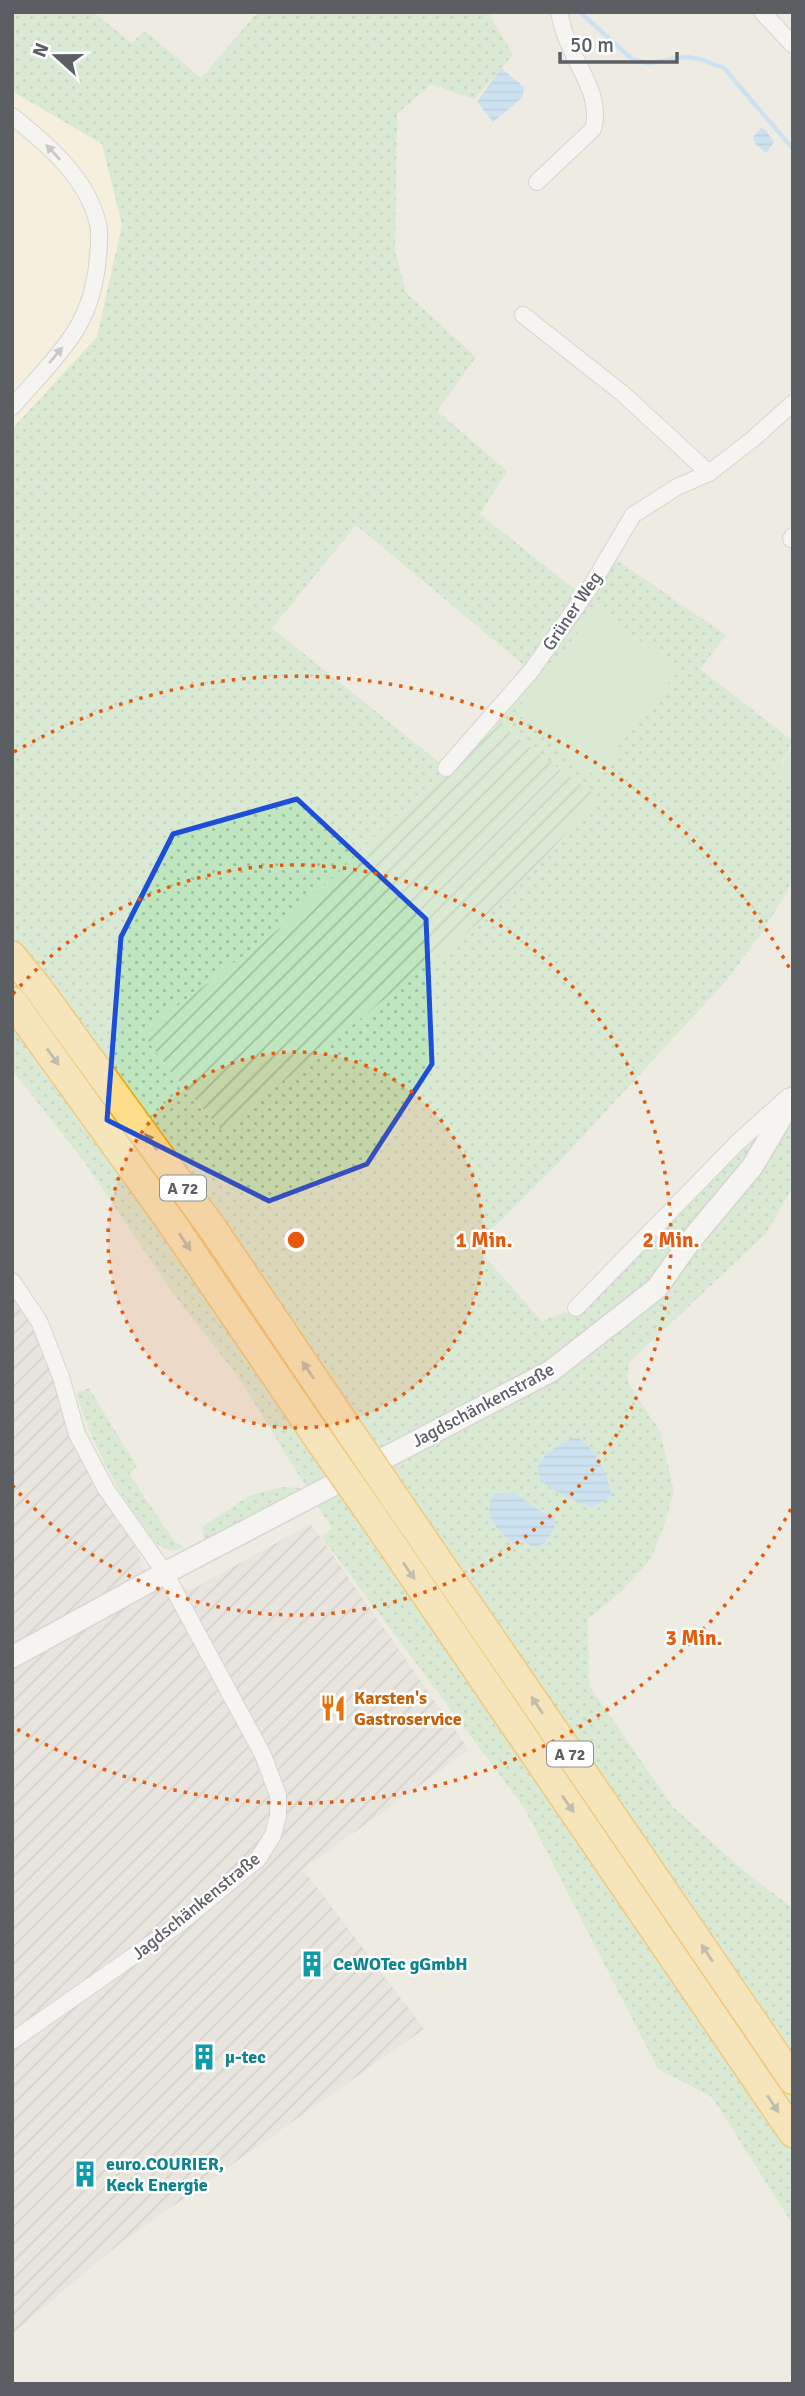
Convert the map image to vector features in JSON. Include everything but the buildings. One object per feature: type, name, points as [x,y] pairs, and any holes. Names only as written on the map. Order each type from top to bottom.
[{"type":"highway","name":"A 72","points":[[12,956],[213,1229],[785,2069]]},
{"type":"highway","name":"A 72","points":[[12,1001],[173,1225],[793,2133]]},
{"type":"main road","name":"Jagdschänkenstraße","points":[[12,1657],[164,1573],[551,1371],[657,1287],[691,1240],[752,1167],[793,1098]]},
{"type":"street","points":[[537,182],[593,129],[597,117],[594,98],[565,35],[559,12]]},
{"type":"street","points":[[762,12],[793,45]]},
{"type":"street","points":[[12,116],[48,146],[72,172],[90,200],[98,226],[98,253],[87,308],[74,332],[12,407]]},
{"type":"street","points":[[523,315],[622,393],[709,473]]},
{"type":"street","name":"Grüner Weg","points":[[446,768],[531,671],[591,586],[633,514],[677,487],[709,473],[793,403]]},
{"type":"street","points":[[576,1308],[737,1143],[793,1093]]},
{"type":"street","name":"Jagdschänkenstraße","points":[[12,1281],[39,1321],[61,1377],[77,1434],[106,1489],[164,1573],[269,1766],[278,1795],[278,1816],[273,1835],[258,1859],[179,1924],[12,2041]]},
{"type":"highlighted area","points":[[297,799],[426,919],[432,1064],[367,1164],[269,1201],[107,1120],[121,937],[173,834]]},
{"type":"shaded area","points":[[12,91],[103,144],[122,225],[97,337],[12,429]]},
{"type":"shaded area","points":[[12,1290],[33,1326],[71,1438],[98,1492],[134,1544],[140,1557],[141,1568],[191,1590],[311,1524],[469,1750],[303,1869],[424,2029],[118,2245],[12,2334]]},
{"type":"green space","points":[[12,12],[93,12],[132,43],[145,31],[201,78],[258,12],[488,12],[513,55],[474,99],[431,84],[397,114],[395,252],[407,294],[476,357],[437,411],[507,471],[480,514],[583,596],[609,555],[726,635],[700,669],[793,741],[775,776],[793,788],[793,881],[763,931],[727,980],[559,1162],[475,1246],[542,1321],[576,1308],[793,1093],[793,1186],[766,1234],[629,1362],[628,1383],[660,1431],[674,1491],[651,1559],[623,1590],[588,1619],[589,1685],[672,1806],[745,1872],[793,1908],[793,2225],[712,2097],[658,2069],[525,1809],[321,1536],[332,1529],[239,1378],[175,1296],[85,1163],[12,1070],[12,429],[97,337],[122,225],[102,144],[12,91]],"holes":[[[356,525],[531,671],[490,718],[597,797],[221,1130],[170,1071],[142,1033],[284,925],[446,768],[272,628]]]},
{"type":"green space","points":[[598,607],[678,671],[595,776],[515,712]]},
{"type":"green space","points":[[490,718],[598,797],[508,899],[222,1131],[170,1071],[142,1033],[284,925],[446,768]]},
{"type":"green space","points":[[793,745],[793,788],[775,776]]},
{"type":"green space","points":[[89,1388],[137,1467],[129,1474],[174,1541],[184,1547],[171,1550],[158,1545],[121,1492],[100,1454],[76,1393]]},
{"type":"green space","points":[[281,1487],[302,1488],[204,1542],[202,1527],[249,1496]]},
{"type":"water","points":[[501,68],[524,87],[522,98],[493,122],[477,102]]},
{"type":"water","points":[[761,128],[766,130],[774,142],[766,153],[755,144],[753,137]]},
{"type":"water","points":[[577,1437],[600,1463],[612,1496],[592,1507],[552,1489],[540,1477],[538,1470],[540,1462],[553,1450]]},
{"type":"water","points":[[495,1493],[513,1493],[554,1519],[555,1526],[545,1543],[534,1547],[519,1539],[513,1544],[507,1538],[490,1515],[491,1501]]},
{"type":"waterway","points":[[580,12],[633,60],[650,63],[685,57],[700,59],[724,68],[793,149]]},
{"type":"place","name":"Karsten's Gastroservice","points":[[333,1708]]},
{"type":"place","name":"CeWOTec gGmbH","points":[[312,1964]]},
{"type":"place","name":"µ-tec","points":[[204,2057]]},
{"type":"place","name":"euro.COURIER, Keck Energie","points":[[85,2174]]}]
